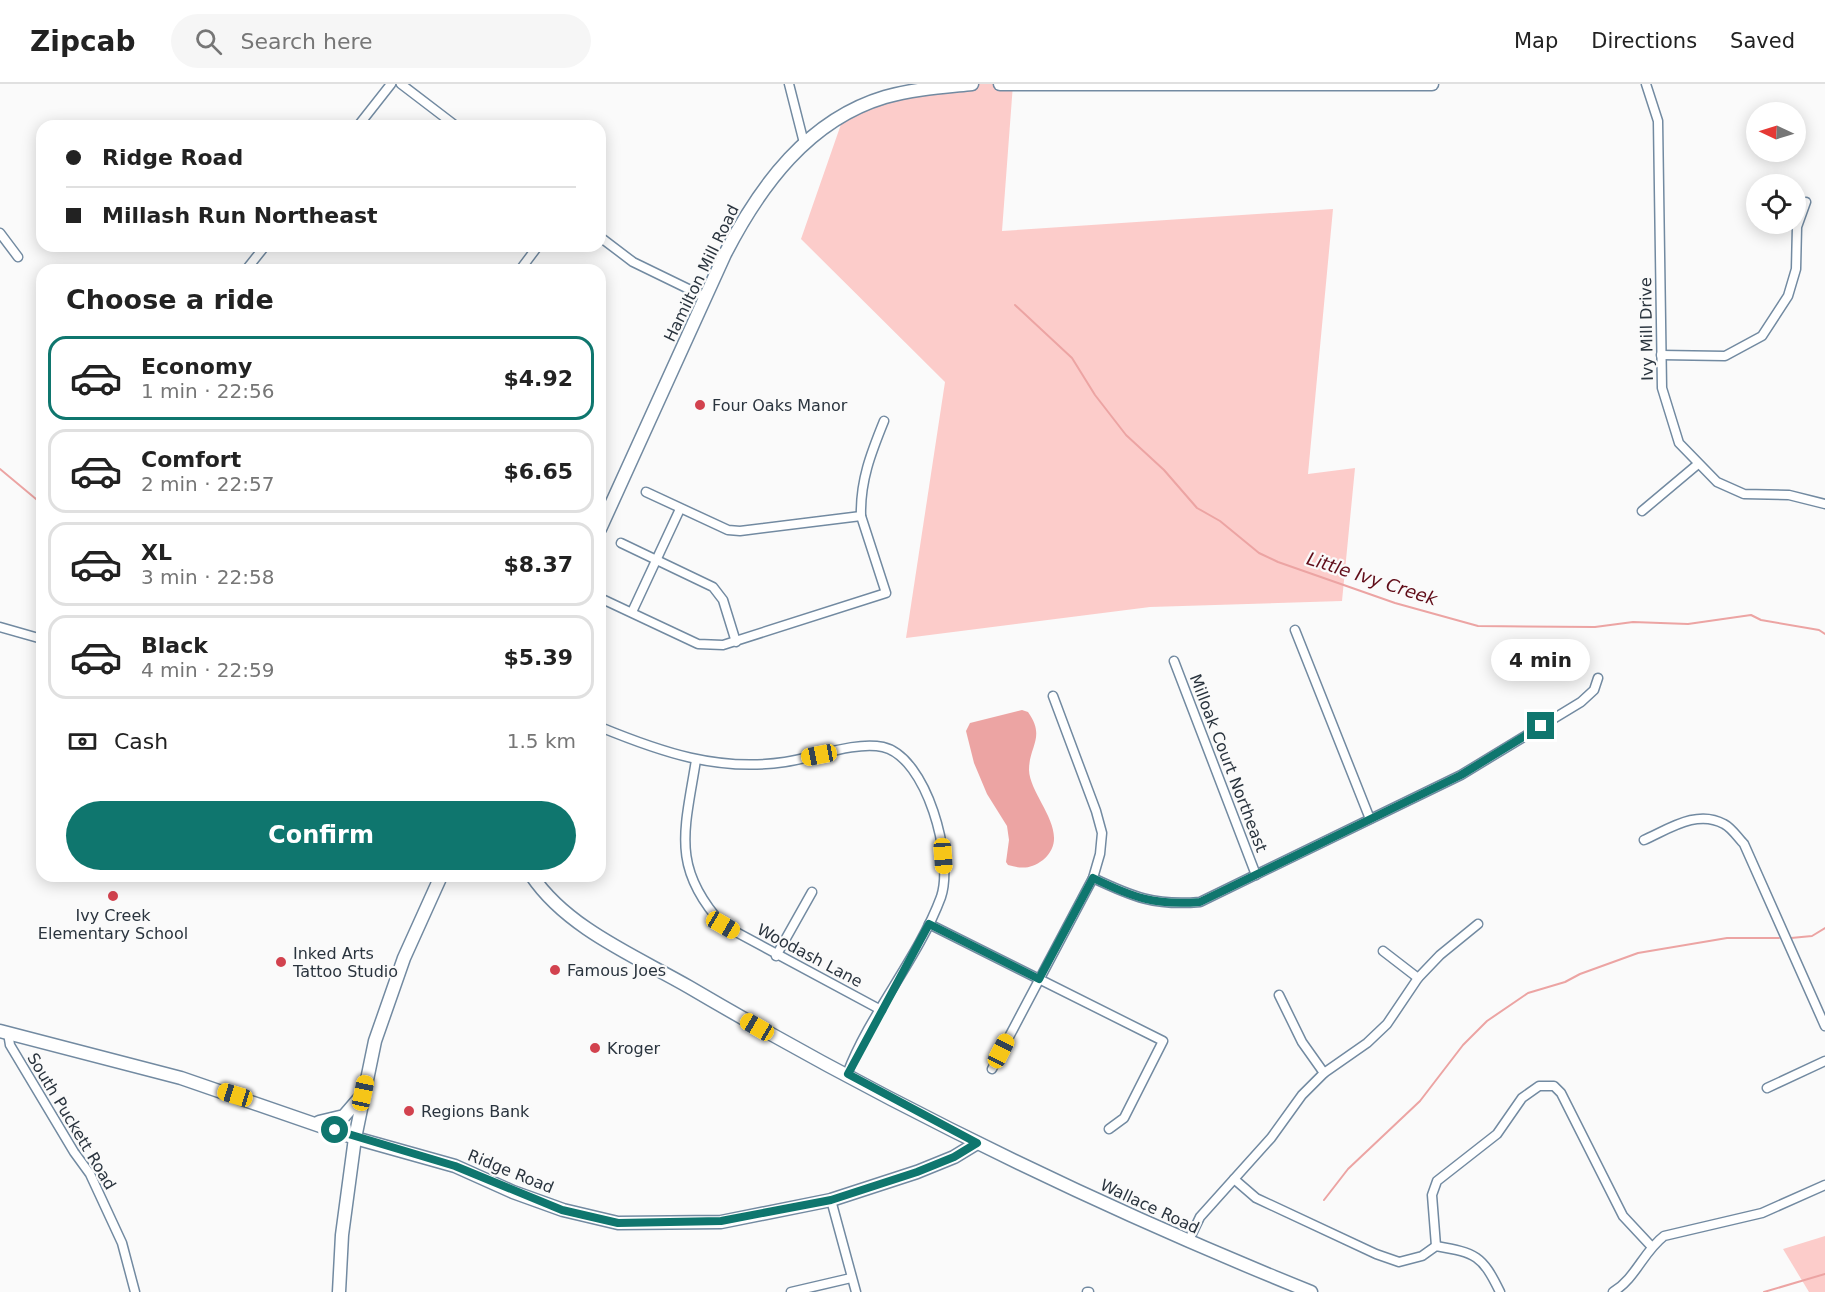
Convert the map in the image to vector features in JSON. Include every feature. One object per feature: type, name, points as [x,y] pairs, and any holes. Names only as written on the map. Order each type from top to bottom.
[{"type":"street","points":[[363,120],[391,84]]},
{"type":"street","points":[[401,84],[448,120]]},
{"type":"street","points":[[789,84],[804,143]]},
{"type":"street","name":"Hamilton Mill Road","points":[[606,516],[745,214],[771,178],[804,143],[831,122],[866,104],[919,89],[972,84]]},
{"type":"street","points":[[1000,84],[1432,84]]},
{"type":"street","name":"Ivy Mill Drive","points":[[1646,84],[1658,121],[1662,388],[1679,443],[1718,482],[1744,494],[1789,495],[1825,504]]},
{"type":"street","points":[[0,233],[18,257]]},
{"type":"street","points":[[1660,355],[1725,356],[1762,336],[1788,296],[1796,269],[1797,234]]},
{"type":"street","points":[[606,242],[633,262],[705,297]]},
{"type":"street","points":[[606,601],[698,644],[723,645],[886,593],[861,516],[863,477],[884,421]]},
{"type":"street","points":[[1642,511],[1698,464]]},
{"type":"street","points":[[645,492],[715,525],[740,531],[861,516]]},
{"type":"street","points":[[632,612],[680,509]]},
{"type":"street","points":[[621,543],[719,592],[736,642]]},
{"type":"street","points":[[0,627],[36,637]]},
{"type":"street","points":[[1295,630],[1370,819]]},
{"type":"street","name":"Milloak Court Northeast","points":[[1174,661],[1256,875]]},
{"type":"street","points":[[1093,878],[1129,895],[1151,902],[1174,904],[1200,902],[1461,775],[1581,702],[1594,690],[1598,678]]},
{"type":"street","points":[[992,1069],[1093,878],[1100,854],[1102,833],[1096,811],[1053,696]]},
{"type":"street","points":[[606,730],[636,742],[696,760],[722,765],[765,765],[862,746],[893,751],[912,768],[925,792],[940,833],[944,877],[942,895],[929,924],[848,1074]]},
{"type":"street","name":"Woodash Lane","points":[[696,760],[684,841],[687,868],[707,907],[723,925],[776,956],[881,1010]]},
{"type":"street","points":[[1644,840],[1686,820],[1707,818],[1726,824],[1744,844],[1825,1026]]},
{"type":"street","points":[[339,1292],[342,1235],[363,1093],[386,1004],[438,882]]},
{"type":"street","name":"Wallace Road","points":[[536,882],[543,894],[573,921],[757,1027],[977,1143],[1188,1242],[1311,1292]]},
{"type":"street","points":[[776,956],[812,892]]},
{"type":"street","points":[[929,924],[1163,1041],[1124,1118],[1109,1129]]},
{"type":"street","points":[[1188,1242],[1200,1217],[1271,1138],[1302,1095],[1324,1073],[1367,1043],[1387,1024],[1418,978],[1478,924]]},
{"type":"street","points":[[1383,951],[1418,978]]},
{"type":"street","points":[[1279,995],[1302,1042],[1324,1073]]},
{"type":"street","name":"Ridge Road","points":[[4,1032],[158,1071],[355,1138],[455,1166],[562,1210],[618,1223],[721,1221],[831,1200],[917,1172],[954,1157],[977,1143]]},
{"type":"street","name":"South Puckett Road","points":[[4,1032],[90,1174],[122,1243],[135,1292]]},
{"type":"street","points":[[1767,1088],[1825,1061]]},
{"type":"street","points":[[1436,1246],[1432,1195],[1437,1181],[1497,1134],[1522,1098],[1539,1086],[1554,1086],[1561,1093],[1623,1216],[1651,1246]]},
{"type":"street","points":[[315,1123],[344,1116],[363,1093]]},
{"type":"street","points":[[1234,1179],[1256,1198],[1398,1262],[1422,1256],[1436,1246],[1466,1251],[1487,1266],[1500,1292]]},
{"type":"street","points":[[1613,1292],[1634,1275],[1651,1246],[1664,1236],[1681,1230],[1736,1221],[1762,1213],[1825,1185]]},
{"type":"street","points":[[831,1200],[856,1292]]},
{"type":"street","points":[[791,1292],[828,1286],[851,1278]]},
{"type":"shaded area","points":[[917,84],[1013,84],[1002,231],[1333,209],[1308,474],[1355,468],[1342,601],[1150,607],[906,638],[945,382],[801,239],[847,107]]},
{"type":"shaded area","points":[[1022,710],[1028,712],[1036,728],[1029,770],[1031,781],[1052,827],[1054,839],[1051,850],[1043,860],[1030,867],[1022,868],[1008,865],[1006,862],[1009,840],[1007,826],[987,794],[974,763],[966,731],[970,723]]},
{"type":"shaded area","points":[[1825,1236],[1825,1292],[1809,1292],[1783,1249]]},
{"type":"waterway","name":"Little Ivy Creek","points":[[1015,305],[1072,358],[1095,395],[1126,435],[1164,470],[1197,508],[1220,521],[1259,553],[1278,562],[1395,603],[1478,626],[1595,627],[1633,622],[1688,624],[1751,615],[1761,620],[1819,630],[1825,634]]},
{"type":"waterway","points":[[0,469],[36,499]]},
{"type":"waterway","points":[[1791,938],[1812,936],[1825,928]]},
{"type":"waterway","points":[[1324,1200],[1348,1169],[1420,1101],[1463,1045],[1487,1021],[1528,993],[1565,982],[1580,974],[1638,953],[1727,938],[1779,938]]},
{"type":"waterway","points":[[1764,1292],[1825,1274]]},
{"type":"place","name":"Four Oaks Manor","points":[[700,405]]},
{"type":"place","name":"Ivy Creek Elementary School","points":[[113,896]]},
{"type":"place","name":"Inked Arts Tattoo Studio","points":[[281,962]]},
{"type":"place","name":"Famous Joes","points":[[555,970]]},
{"type":"place","name":"Kroger","points":[[595,1048]]},
{"type":"place","name":"Regions Bank","points":[[409,1111]]},
{"type":"route","points":[[335,1130],[355,1138],[455,1166],[513,1192],[562,1210],[618,1223],[721,1221],[831,1200],[866,1190],[954,1157],[977,1143],[848,1074],[929,924],[1039,979],[1093,878],[1129,895],[1151,902],[1174,904],[1200,902],[1461,775],[1541,726]]}]
